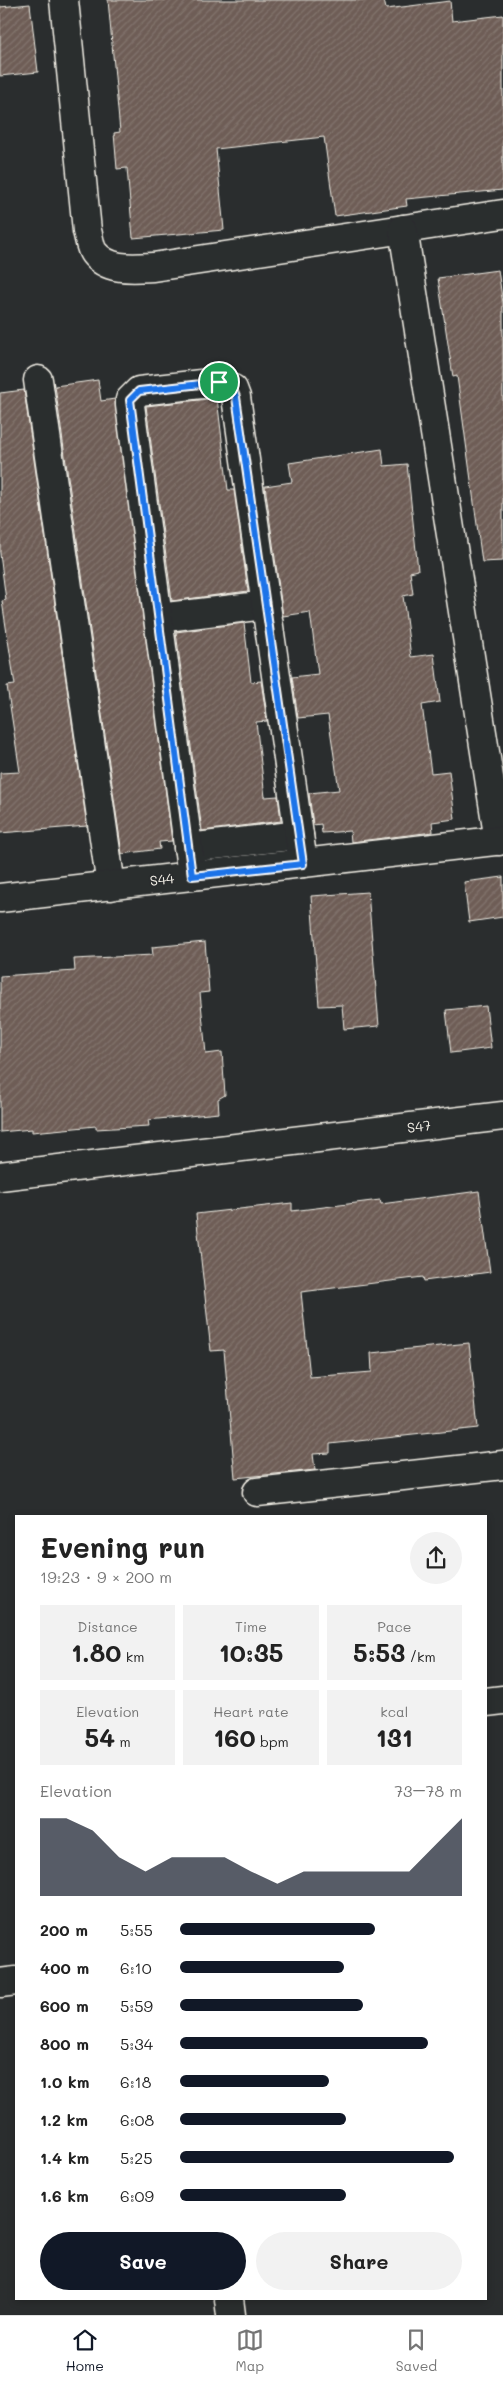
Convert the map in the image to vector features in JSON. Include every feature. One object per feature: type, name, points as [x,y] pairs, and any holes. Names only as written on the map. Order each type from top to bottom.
[{"type":"street","points":[[64,0],[87,231],[93,252],[105,264],[128,268],[153,266],[503,214]]},
{"type":"street","points":[[403,229],[501,840]]},
{"type":"street","points":[[38,380],[110,886]]},
{"type":"street","points":[[192,876],[130,400],[139,391],[219,382],[233,389],[237,405],[303,864]]},
{"type":"street","points":[[158,618],[266,605]]},
{"type":"street","points":[[188,848],[299,835]]},
{"type":"street","name":"S44","points":[[0,898],[501,840]]},
{"type":"street","name":"S47","points":[[0,1176],[503,1116]]},
{"type":"street","points":[[257,1492],[503,1466]]},
{"type":"street","points":[[487,1702],[503,1700]]},
{"type":"street","points":[[0,1983],[15,1981]]},
{"type":"street","points":[[229,2300],[231,2315]]},
{"type":"building","points":[[108,0],[384,0],[386,9],[450,1],[452,21],[503,15],[503,190],[406,199],[407,206],[335,216],[324,137],[216,149],[224,230],[133,238],[127,168],[117,169],[114,133],[120,132]]},
{"type":"building","points":[[30,4],[38,72],[0,76],[0,7]]},
{"type":"building","points":[[498,270],[503,304],[503,561],[482,562],[457,376],[453,377],[438,278]]},
{"type":"building","points":[[98,380],[101,401],[115,399],[172,841],[159,842],[160,849],[122,854],[55,386]]},
{"type":"building","points":[[24,390],[87,826],[0,833],[0,773],[20,772],[7,686],[15,685],[2,601],[6,600],[0,554],[0,393]]},
{"type":"building","points":[[217,398],[228,490],[234,490],[248,591],[172,601],[146,406]]},
{"type":"building","points":[[382,449],[384,466],[407,464],[418,570],[410,572],[413,594],[403,596],[411,657],[434,654],[440,702],[422,705],[431,773],[449,771],[455,819],[432,822],[433,832],[351,842],[350,831],[322,833],[321,824],[313,825],[309,793],[339,790],[328,715],[298,718],[292,677],[318,674],[310,612],[283,616],[265,486],[292,482],[289,463]]},
{"type":"building","points":[[244,623],[251,682],[261,681],[267,721],[256,722],[265,797],[278,796],[281,821],[202,831],[176,632]]},
{"type":"building","points":[[503,877],[503,917],[469,922],[464,882]]},
{"type":"building","points":[[368,892],[379,1026],[344,1029],[342,1005],[319,1006],[311,896]]},
{"type":"building","points":[[205,942],[209,992],[200,993],[206,1054],[222,1052],[225,1095],[218,1099],[219,1113],[148,1120],[149,1126],[96,1129],[96,1126],[32,1132],[32,1129],[0,1132],[0,976],[75,971],[74,959],[153,955],[152,947]]},
{"type":"building","points":[[486,1006],[491,1048],[451,1053],[446,1010]]},
{"type":"building","points":[[479,1191],[490,1272],[424,1281],[423,1277],[301,1292],[310,1377],[372,1372],[371,1353],[469,1343],[478,1428],[330,1444],[330,1453],[313,1454],[315,1470],[235,1478],[224,1350],[211,1351],[196,1214],[292,1203],[292,1211],[380,1200],[381,1204]]},
{"type":"route","points":[[219,382],[233,389],[236,397],[303,864],[192,876],[130,400],[139,391],[219,382]]}]
